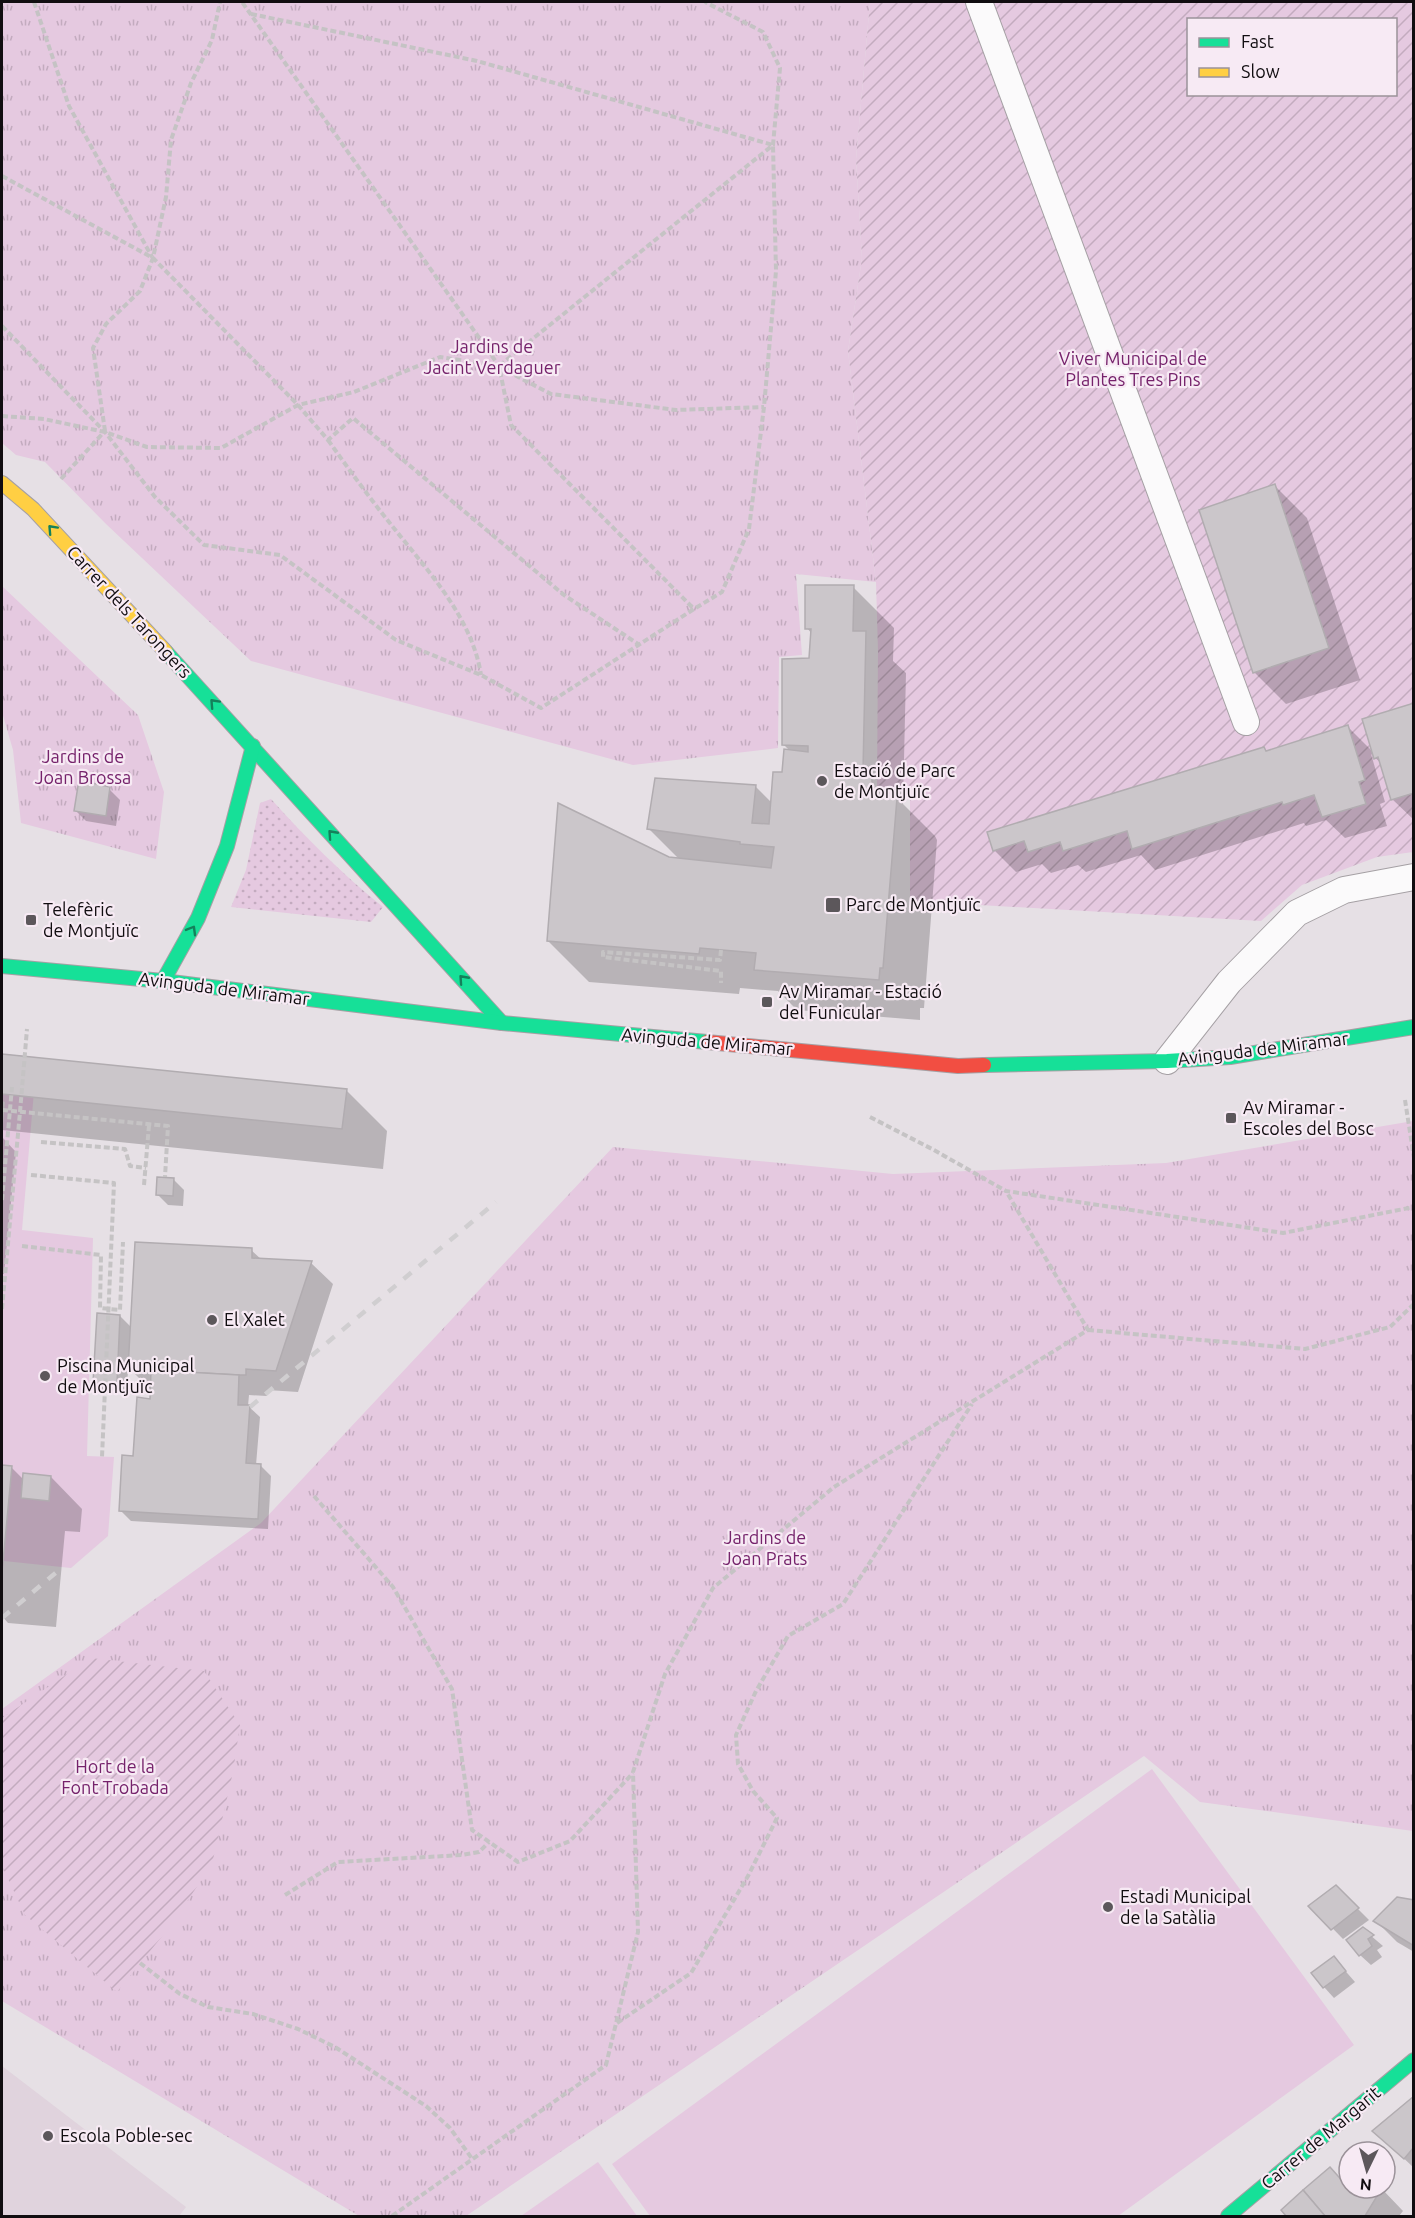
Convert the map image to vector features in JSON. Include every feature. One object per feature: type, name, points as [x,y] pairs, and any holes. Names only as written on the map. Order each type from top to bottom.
[{"type":"street","name":"Carrer dels Tarongers","points":[[2,483],[33,509],[253,746],[502,1023]]},
{"type":"street","points":[[162,981],[198,918],[227,846],[253,746]]},
{"type":"street","name":"Avinguda de Miramar","points":[[2,966],[162,981],[502,1023],[958,1066],[1167,1061],[1230,1057],[1413,1027]]},
{"type":"street","name":"Carrer de Margarit","points":[[1228,2217],[1413,2060]]},
{"type":"lane","points":[[979,2],[1246,722]]},
{"type":"lane","points":[[1167,1061],[1229,982],[1297,913],[1344,890],[1413,877]]},
{"type":"path","points":[[34,2],[69,106],[153,258],[298,405],[328,440],[364,491],[449,599],[478,655],[481,675]]},
{"type":"path","points":[[105,432],[93,348],[106,324],[140,291],[153,258],[166,197],[171,140],[191,83],[212,40],[220,2]]},
{"type":"path","points":[[242,2],[499,366],[511,425],[694,609]]},
{"type":"path","points":[[2,326],[105,432],[155,497],[204,545],[280,555],[396,640],[481,675],[541,708],[722,592],[748,529],[764,407],[776,271],[773,145],[780,68],[763,32],[705,2]]},
{"type":"path","points":[[250,14],[477,61],[773,145]]},
{"type":"path","points":[[499,366],[773,145]]},
{"type":"path","points":[[2,176],[153,258]]},
{"type":"path","points":[[2,416],[44,419],[105,432],[147,447],[221,448],[298,405],[354,392],[440,357],[499,366],[551,394],[676,410],[764,407]]},
{"type":"path","points":[[328,440],[353,418],[564,595],[638,644]]},
{"type":"path","points":[[61,479],[105,432]]},
{"type":"path","points":[[721,950],[720,960],[603,952],[603,957],[721,971],[721,983]]},
{"type":"path","points":[[2,1309],[27,1029]]},
{"type":"path","points":[[2,1200],[12,1087]]},
{"type":"path","points":[[1405,1100],[1413,1158]]},
{"type":"path","points":[[2,1110],[168,1126],[165,1178]]},
{"type":"path","points":[[870,1118],[934,1150],[1006,1191],[1284,1233],[1413,1206]]},
{"type":"path","points":[[144,1185],[149,1125]]},
{"type":"path","points":[[41,1142],[125,1149],[130,1166],[146,1168]]},
{"type":"path","points":[[31,1175],[114,1183],[102,1457]]},
{"type":"path","points":[[1006,1191],[1088,1330]]},
{"type":"path","points":[[22,1246],[101,1255],[100,1308],[120,1310],[123,1242]]},
{"type":"path","points":[[392,2217],[606,2065],[638,1932],[633,1772],[665,1674],[713,1588],[834,1487],[1088,1330],[1305,1349],[1390,1327],[1413,1305]]},
{"type":"path","points":[[616,2024],[691,1973],[748,1876],[777,1818],[753,1791],[738,1764],[736,1735],[761,1682],[788,1636],[843,1604],[974,1401]]},
{"type":"path","points":[[314,1497],[393,1587],[453,1689],[472,1830],[518,1862],[570,1840],[633,1772]]},
{"type":"path","points":[[285,1896],[338,1862],[462,1855],[479,1852],[489,1842]]},
{"type":"path","points":[[140,1963],[180,1995],[208,2007],[253,2014],[298,2030],[335,2047],[426,2106],[450,2128],[473,2160]]},
{"type":"shaded area","name":"Escola Poble-sec","points":[[2,2066],[186,2207],[179,2216],[2,2216]]},
{"type":"green space","name":"Jardins de Jacint Verdaguer","points":[[2,2],[870,2],[856,159],[862,258],[848,351],[876,582],[796,574],[802,655],[779,657],[778,748],[633,765],[251,661],[106,524],[45,462],[16,455],[2,443]]},
{"type":"green space","name":"Viver Municipal de Plantes Tres Pins","points":[[870,2],[1413,2],[1413,852],[1377,857],[1302,885],[1261,921],[910,901],[910,793],[877,786],[876,582],[848,351],[862,258],[856,159]]},
{"type":"green space","name":"Jardins de Joan Brossa","points":[[2,586],[138,715],[164,792],[156,859],[21,823],[13,750],[2,712]]},
{"type":"green space","points":[[271,799],[353,882],[383,907],[371,922],[231,907],[246,870],[260,803]]},
{"type":"green space","name":"Piscina Municipal de Montjuïc","points":[[2,1054],[37,1057],[22,1230],[93,1238],[87,1456],[114,1457],[108,1536],[71,1568],[4,1561],[2,1573],[2,1134],[5,1102],[2,1101]]},
{"type":"green space","name":"Jardins de Joan Prats","points":[[1413,1121],[1413,1831],[1200,1802],[1144,1756],[466,2216],[359,2216],[2,2001],[2,1709],[261,1523],[613,1147],[893,1174],[1166,1163]]},
{"type":"green space","name":"Hort de la Font Trobada","points":[[91,1658],[204,1671],[240,1725],[233,1772],[212,1864],[172,1924],[117,1992],[25,1915],[2,1866],[2,1718]]},
{"type":"green space","name":"Estadi Municipal de la Satàlia","points":[[1152,1769],[1354,2045],[1118,2216],[650,2216],[612,2164]]},
{"type":"green space","points":[[598,2162],[637,2216],[521,2216]]},
{"type":"building","points":[[1275,484],[1329,648],[1253,673],[1199,510]]},
{"type":"building","name":"Estació de Parc de Montjuïc","points":[[805,585],[854,585],[853,631],[866,631],[863,770],[872,771],[872,791],[895,794],[897,798],[883,968],[880,968],[879,980],[754,970],[756,953],[700,948],[699,954],[547,941],[558,803],[669,857],[771,868],[774,847],[740,844],[740,842],[647,829],[655,778],[756,785],[752,823],[769,824],[773,772],[782,772],[784,749],[808,752],[808,746],[782,745],[782,659],[809,658],[811,629],[805,629]]},
{"type":"building","points":[[1414,703],[1414,793],[1391,800],[1378,757],[1374,759],[1362,719]]},
{"type":"building","points":[[1348,725],[1365,780],[1359,782],[1366,804],[1322,817],[1314,795],[1283,805],[1282,802],[1132,849],[1127,831],[1063,851],[1060,842],[1028,852],[1024,841],[993,851],[987,832],[1264,747],[1266,751]]},
{"type":"building","points":[[79,780],[110,787],[106,816],[74,811]]},
{"type":"building","points":[[2,1054],[347,1089],[342,1129],[2,1094]]},
{"type":"building","points":[[157,1177],[174,1178],[173,1196],[156,1195]]},
{"type":"building","name":"El Xalet","points":[[135,1242],[252,1248],[252,1258],[312,1261],[276,1371],[246,1369],[246,1375],[239,1375],[128,1369]]},
{"type":"building","points":[[97,1313],[120,1315],[117,1384],[93,1383]]},
{"type":"building","points":[[151,1370],[239,1375],[238,1405],[250,1405],[246,1463],[261,1464],[258,1519],[119,1511],[122,1455],[133,1456],[137,1397],[150,1399]]},
{"type":"building","points":[[2,1465],[12,1466],[2,1573]]},
{"type":"building","points":[[23,1473],[51,1476],[49,1501],[21,1498]]},
{"type":"building","points":[[1336,1885],[1359,1908],[1331,1930],[1308,1906]]},
{"type":"building","points":[[1397,1897],[1414,1900],[1414,1946],[1373,1921]]},
{"type":"building","points":[[1363,1927],[1374,1935],[1368,1939],[1372,1946],[1359,1956],[1346,1940]]},
{"type":"building","points":[[1334,1956],[1346,1971],[1323,1988],[1311,1973]]},
{"type":"building","points":[[1414,2096],[1414,2147],[1404,2159],[1397,2153],[1397,2140],[1382,2140],[1372,2131]]},
{"type":"building","points":[[1330,2167],[1337,2175],[1337,2200],[1375,2200],[1365,2216],[1325,2216],[1303,2190]]},
{"type":"building","points":[[1303,2190],[1325,2216],[1286,2216],[1281,2210]]},
{"type":"railway","points":[[250,1407],[496,1202]]},
{"type":"railway","points":[[2,1618],[59,1570]]},
{"type":"traffic: fast","points":[[166,652],[502,1023]]},
{"type":"traffic: fast","points":[[163,981],[198,918],[227,846],[253,746]]},
{"type":"traffic: fast","points":[[2,966],[163,981],[502,1023],[707,1042]]},
{"type":"traffic: fast","points":[[984,1065],[1167,1061],[1230,1057],[1414,1027]]},
{"type":"traffic: fast","points":[[1228,2216],[1414,2060]]},
{"type":"traffic: slow","points":[[2,483],[33,509],[166,652]]},
{"type":"traffic: jam","points":[[707,1042],[958,1066],[984,1065]]},
{"type":"place","name":"Estació de Parc de Montjuïc","points":[[822,781]]},
{"type":"place","name":"Parc de Montjuïc","points":[[833,905]]},
{"type":"place","name":"Telefèric de Montjuïc","points":[[31,920]]},
{"type":"place","name":"Av Miramar - Estació del Funicular","points":[[767,1002]]},
{"type":"place","name":"Av Miramar - Escoles del Bosc","points":[[1231,1118]]},
{"type":"place","name":"El Xalet","points":[[212,1320]]},
{"type":"place","name":"Piscina Municipal de Montjuïc","points":[[45,1376]]},
{"type":"place","name":"Estadi Municipal de la Satàlia","points":[[1108,1907]]},
{"type":"place","name":"Escola Poble-sec","points":[[48,2136]]}]
